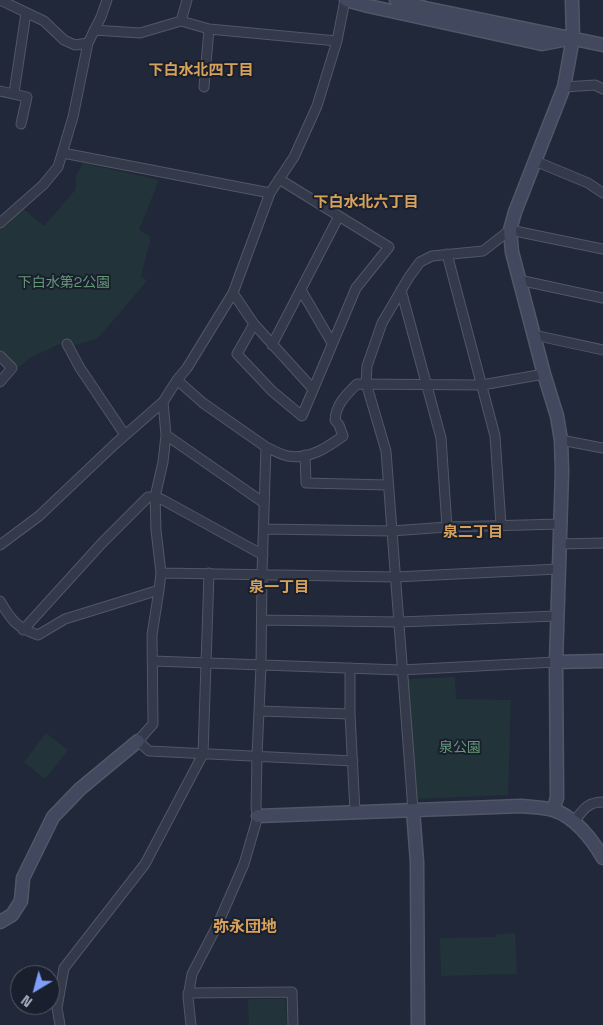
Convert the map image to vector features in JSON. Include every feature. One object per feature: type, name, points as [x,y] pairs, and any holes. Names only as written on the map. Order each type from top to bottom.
[{"type":"street","points":[[0,0],[44,21],[64,40],[75,45],[88,43]]},
{"type":"street","points":[[0,223],[43,185],[58,167],[73,117],[88,43],[107,0]]},
{"type":"street","points":[[181,21],[187,0]]},
{"type":"street","points":[[0,545],[40,516],[163,402],[187,368],[232,293],[270,192],[294,158],[317,106],[337,41],[346,0],[542,44],[573,38]]},
{"type":"street","points":[[396,0],[424,8],[603,45]]},
{"type":"street","points":[[553,810],[556,798],[556,662],[561,524],[561,440],[557,416],[512,252],[510,230],[515,212],[564,87],[573,38],[572,0]]},
{"type":"street","points":[[14,93],[26,13]]},
{"type":"street","points":[[94,30],[140,33],[181,21],[209,29],[337,41]]},
{"type":"street","points":[[204,87],[209,29]]},
{"type":"street","points":[[564,87],[595,85],[603,90]]},
{"type":"street","points":[[0,91],[27,97],[21,124]]},
{"type":"street","points":[[63,153],[270,192]]},
{"type":"street","points":[[535,161],[588,184],[603,193]]},
{"type":"street","points":[[254,324],[237,354],[272,391],[302,416],[356,288],[389,247],[279,179]]},
{"type":"street","points":[[272,345],[339,216]]},
{"type":"street","points":[[418,1025],[417,862],[401,670],[396,577],[386,451],[366,383],[367,366],[382,323],[401,290],[420,262],[432,256],[483,251],[510,230],[603,249]]},
{"type":"street","points":[[447,254],[495,436],[501,524]]},
{"type":"street","points":[[519,280],[603,298]]},
{"type":"street","points":[[301,290],[332,343]]},
{"type":"street","points":[[401,290],[441,438],[447,526]]},
{"type":"street","points":[[232,293],[254,324],[313,389]]},
{"type":"street","points":[[534,334],[603,350]]},
{"type":"street","points":[[67,344],[80,368],[126,435]]},
{"type":"street","points":[[0,356],[12,368],[0,382]]},
{"type":"street","points":[[177,380],[203,403],[266,447],[289,456],[305,455],[324,450],[343,436],[335,420],[335,410],[340,401],[357,384],[482,385],[544,374]]},
{"type":"street","points":[[0,922],[12,915],[21,901],[23,878],[53,818],[80,789],[138,741],[153,724],[152,634],[161,573],[156,530],[155,497],[164,462],[166,435],[163,402]]},
{"type":"street","points":[[166,435],[264,503]]},
{"type":"street","points":[[561,440],[603,448]]},
{"type":"street","points":[[191,1025],[188,993],[192,974],[220,919],[244,864],[258,816],[256,808],[257,756],[266,447]]},
{"type":"street","points":[[305,455],[306,483],[388,485]]},
{"type":"street","points":[[23,630],[102,543],[148,497],[155,497],[262,555]]},
{"type":"street","points":[[264,529],[391,531],[447,526],[561,524]]},
{"type":"street","points":[[560,544],[603,543]]},
{"type":"street","points":[[161,573],[396,577],[558,569]]},
{"type":"street","points":[[60,1025],[57,1008],[64,968],[145,864],[203,754],[209,573]]},
{"type":"street","points":[[0,601],[10,618],[23,630],[38,635],[65,619],[159,590]]},
{"type":"street","points":[[262,620],[399,622],[558,616]]},
{"type":"street","points":[[153,661],[401,670],[603,661]]},
{"type":"street","points":[[350,668],[350,714],[355,812]]},
{"type":"street","points":[[259,712],[350,714]]},
{"type":"street","points":[[138,741],[149,751],[353,761]]},
{"type":"street","points":[[574,822],[585,806],[594,802],[603,802]]},
{"type":"street","points":[[258,816],[521,806],[553,810],[574,822],[599,850],[603,858]]},
{"type":"street","points":[[188,993],[292,992],[293,1025]]},
{"type":"green space","name":"下白水第2公園","points":[[83,163],[159,180],[139,230],[151,237],[141,276],[147,281],[98,338],[66,348],[62,343],[30,358],[16,369],[0,352],[0,228],[22,208],[44,226],[76,189],[76,176]]},
{"type":"green space","name":"泉公園","points":[[455,677],[456,699],[511,700],[508,795],[416,799],[407,679]]},
{"type":"green space","points":[[46,733],[68,750],[45,779],[24,762]]},
{"type":"green space","points":[[515,933],[517,974],[441,976],[440,938],[495,937],[497,934]]},
{"type":"green space","points":[[248,999],[285,999],[287,1025],[249,1025]]},
{"type":"district","name":"下白水北四丁目","points":[[201,71]]},
{"type":"district","name":"下白水北六丁目","points":[[366,203]]},
{"type":"district","name":"泉二丁目","points":[[473,533]]},
{"type":"district","name":"泉一丁目","points":[[279,588]]},
{"type":"district","name":"弥永団地","points":[[245,928]]}]
